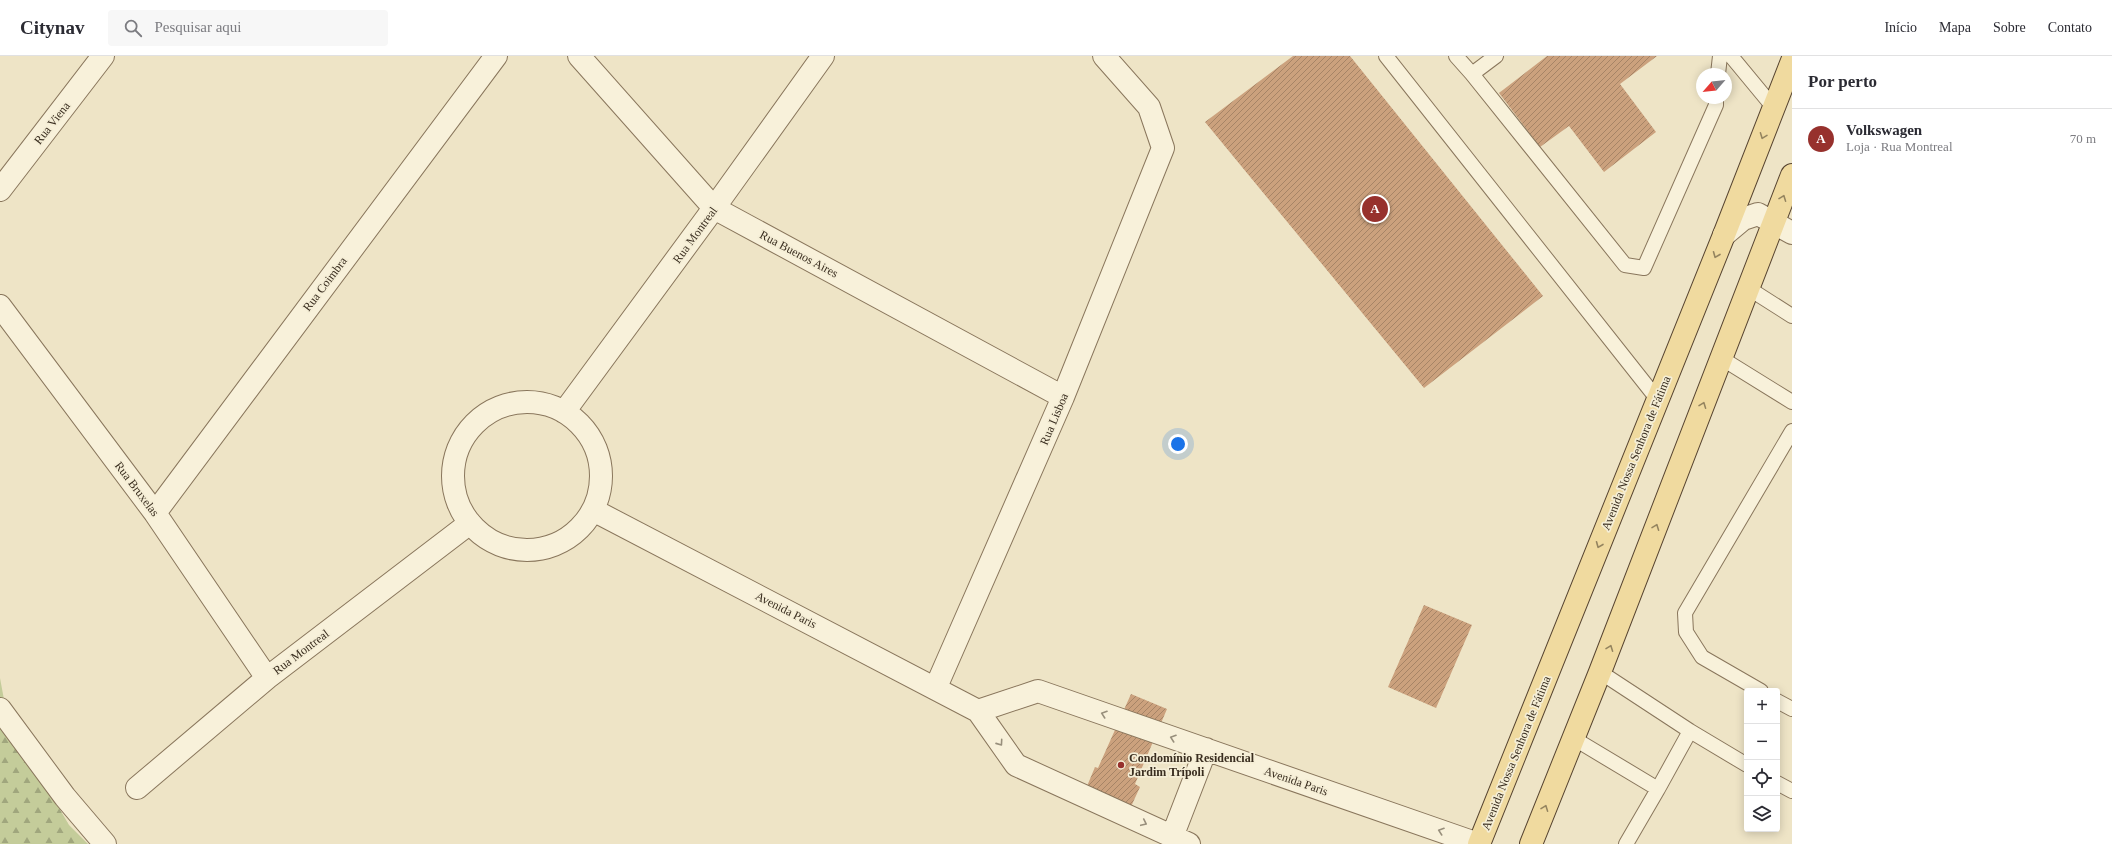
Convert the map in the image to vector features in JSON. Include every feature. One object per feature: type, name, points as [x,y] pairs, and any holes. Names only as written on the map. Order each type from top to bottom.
[{"type":"main road","name":"Avenida Nossa Senhora de Fátima","points":[[1479,844],[1724,235],[1792,60]]},
{"type":"main road","points":[[1531,844],[1572,738],[1600,672],[1792,175]]},
{"type":"street","name":"Rua Viena","points":[[0,190],[103,56]]},
{"type":"street","name":"Rua Coimbra","points":[[155,512],[496,56]]},
{"type":"street","name":"Rua Buenos Aires","points":[[579,56],[714,208],[1063,397]]},
{"type":"street","name":"Rua Montreal","points":[[564,412],[714,208],[823,56]]},
{"type":"street","name":"Rua Lisboa","points":[[936,687],[1063,397],[1163,148],[1149,107],[1104,56]]},
{"type":"street","points":[[1724,235],[1743,219],[1758,214],[1792,233]]},
{"type":"street","name":"Rua Bruxelas","points":[[0,306],[155,512],[267,678]]},
{"type":"street","points":[[515,402],[540,403],[564,412],[583,428],[596,450],[601,475],[593,510],[586,522],[568,538],[547,548],[523,551],[492,542],[470,523],[458,506],[454,493],[452,469],[459,446],[472,426],[492,411],[515,402]]},
{"type":"street","name":"Avenida Paris","points":[[593,510],[936,687],[978,711],[1016,765],[1177,842]]},
{"type":"street","name":"Rua Montreal","points":[[138,788],[267,678],[470,523]]},
{"type":"street","name":"Avenida Paris","points":[[978,711],[1038,691],[1479,844]]},
{"type":"street","points":[[0,709],[64,797],[105,844]]},
{"type":"street","points":[[1177,842],[1206,749]]},
{"type":"lane","points":[[1386,56],[1658,400]]},
{"type":"lane","points":[[1456,56],[1624,265],[1644,268],[1716,104]]},
{"type":"lane","points":[[1472,74],[1496,56]]},
{"type":"lane","points":[[1719,68],[1720,56]]},
{"type":"lane","points":[[1731,56],[1774,108]]},
{"type":"lane","points":[[1790,56],[1792,60]]},
{"type":"lane","points":[[1748,288],[1792,316]]},
{"type":"lane","points":[[1721,358],[1792,402]]},
{"type":"lane","points":[[1755,688],[1702,657],[1686,632],[1685,613],[1792,431]]},
{"type":"lane","points":[[1600,672],[1690,731],[1744,763]]},
{"type":"lane","points":[[1780,703],[1792,709]]},
{"type":"lane","points":[[1626,844],[1690,731]]},
{"type":"lane","points":[[1572,738],[1658,789]]},
{"type":"lane","points":[[1780,785],[1792,791]]},
{"type":"green space","points":[[0,678],[8,721],[69,825],[88,844],[0,844]]},
{"type":"building","points":[[1293,56],[1350,56],[1543,296],[1424,388],[1205,122]]},
{"type":"building","points":[[1547,56],[1657,56],[1620,84],[1656,132],[1604,172],[1569,126],[1540,147],[1499,93]]},
{"type":"building","points":[[1424,605],[1472,625],[1436,708],[1388,687]]},
{"type":"building","points":[[1131,694],[1167,709],[1135,784],[1140,787],[1124,822],[1080,803],[1095,767],[1098,768]]},
{"type":"place","name":"Volkswagen","points":[[1375,209]]},
{"type":"place","name":"Condomínio Residencial Jardim Trípoli","points":[[1121,765]]}]
